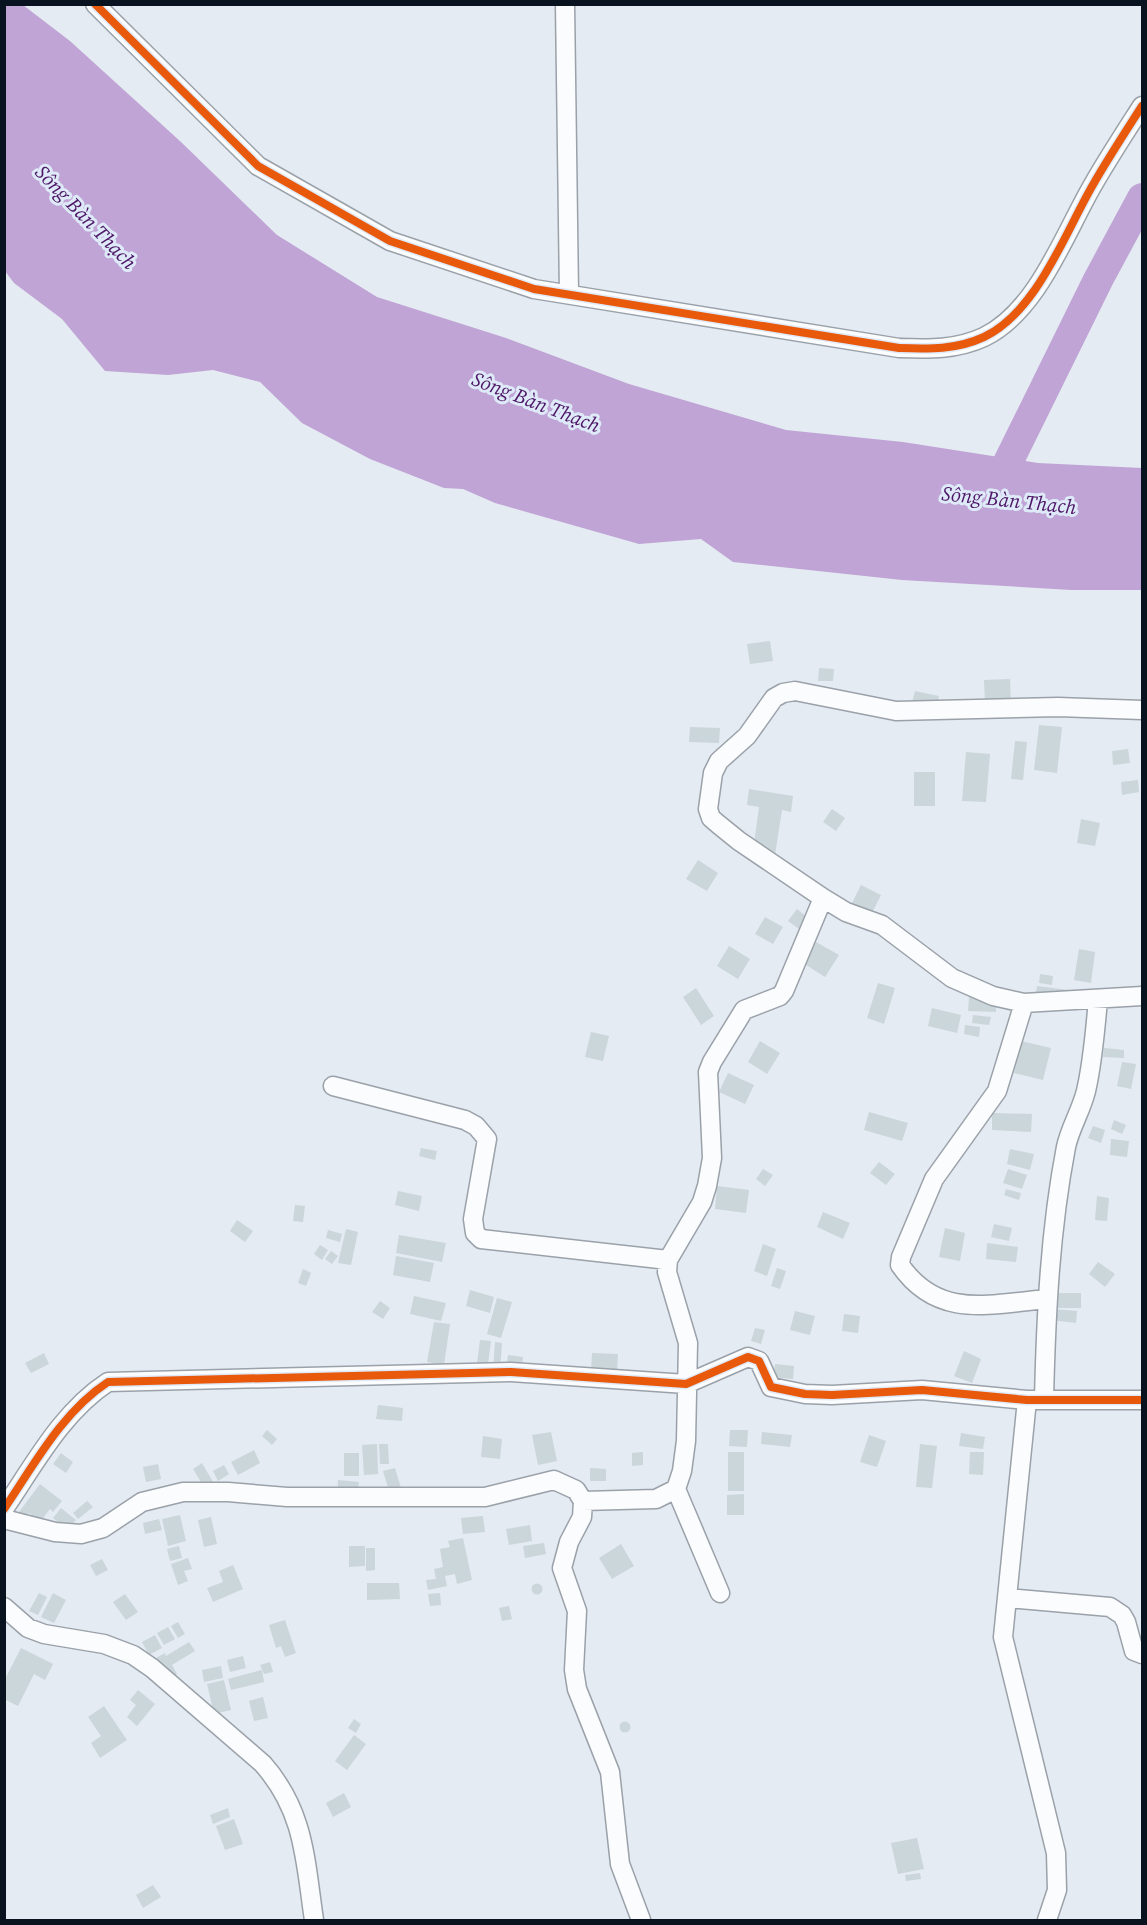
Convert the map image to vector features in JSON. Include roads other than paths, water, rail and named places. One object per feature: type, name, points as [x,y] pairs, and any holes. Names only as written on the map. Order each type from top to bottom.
[{"type":"street","points":[[95,4],[258,166],[390,241],[534,289],[899,348],[942,350],[984,337],[1020,311],[1044,274],[1094,182],[1143,106]]},
{"type":"street","points":[[565,4],[569,294]]},
{"type":"street","points":[[1143,710],[1058,707],[896,711],[795,691],[783,693],[774,698],[747,735],[719,761],[713,773],[708,809],[711,818],[739,841],[823,898],[846,912],[882,925],[952,978],[993,996],[1024,1003],[1143,996]]},
{"type":"street","points":[[720,1593],[676,1489],[682,1471],[686,1441],[688,1343],[667,1272],[668,1260],[702,1202],[707,1186],[712,1158],[708,1072],[712,1062],[744,1010],[780,996],[784,991],[823,898]]},
{"type":"street","points":[[1047,1920],[1057,1890],[1056,1853],[1029,1737],[1005,1649],[1004,1623],[1066,1148],[1085,1092],[1093,1056],[1098,1000]]},
{"type":"street","points":[[1024,1003],[997,1091],[934,1179],[901,1257],[900,1265],[912,1280],[950,1304],[975,1305],[1047,1299]]},
{"type":"street","points":[[333,1086],[465,1120],[484,1133],[487,1139],[473,1219],[475,1233],[481,1239],[668,1260]]},
{"type":"street","points":[[4,1509],[55,1435],[88,1396],[108,1382],[511,1372],[686,1384],[748,1357],[759,1361],[771,1387],[805,1394],[855,1395],[922,1390],[1035,1399],[1143,1400]]},
{"type":"street","points":[[4,1519],[24,1526],[81,1534],[103,1528],[142,1502],[155,1497],[204,1491],[287,1497],[485,1497],[554,1480],[576,1490],[583,1501],[578,1527],[562,1559],[562,1568],[577,1611],[574,1670],[578,1689],[610,1772],[620,1864],[641,1920]]},
{"type":"street","points":[[583,1501],[656,1499],[676,1489]]},
{"type":"street","points":[[1007,1598],[1110,1607],[1122,1615],[1134,1651],[1143,1654]]},
{"type":"street","points":[[4,1607],[28,1628],[44,1634],[104,1644],[133,1655],[152,1668],[263,1764],[278,1781],[296,1814],[302,1834],[314,1920]]},
{"type":"water","name":"Sông Bàn Thạch","points":[[5,4],[23,5],[70,41],[181,142],[277,235],[377,297],[506,338],[629,384],[786,430],[903,442],[1038,463],[1142,468],[1142,590],[1071,590],[902,580],[733,562],[701,539],[639,544],[495,503],[463,489],[444,488],[370,459],[302,423],[260,382],[213,370],[168,375],[105,371],[62,319],[14,283],[5,271]]},
{"type":"waterway","name":"Sông Bàn Thạch","points":[[992,495],[1098,280],[1142,198]]}]
